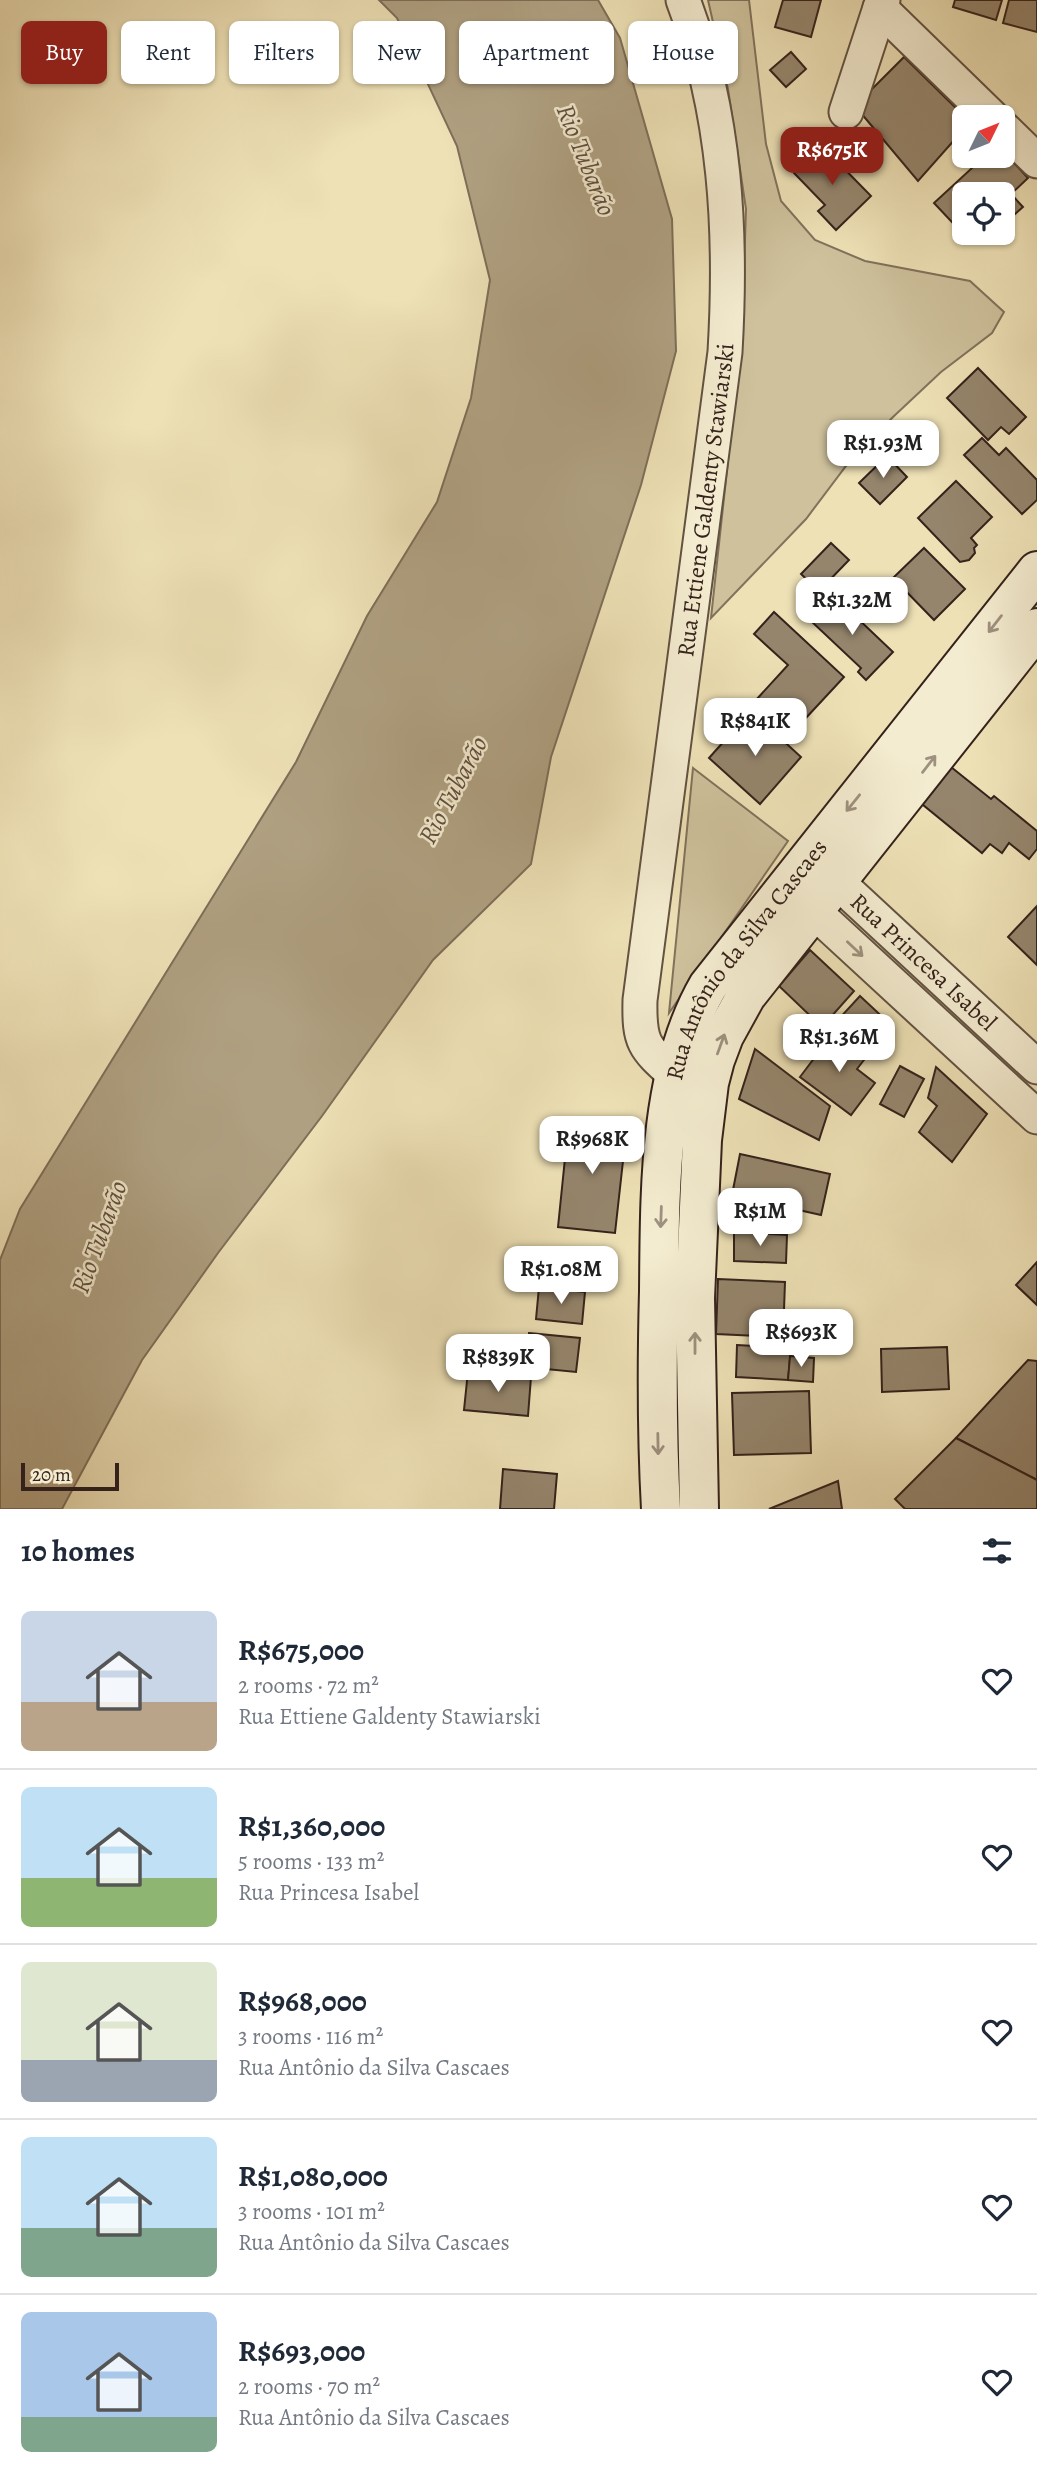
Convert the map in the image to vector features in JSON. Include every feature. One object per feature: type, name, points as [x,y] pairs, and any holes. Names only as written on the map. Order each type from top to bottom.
[{"type":"main road","name":"Rua Antônio da Silva Cascaes","points":[[811,884],[1037,571]]},
{"type":"main road","name":"Rua Antônio da Silva Cascaes","points":[[699,1509],[695,1392],[698,1188],[692,1079],[686,1030],[708,986],[811,884],[1037,628]]},
{"type":"main road","name":"Rua Antônio da Silva Cascaes","points":[[661,1509],[657,1393],[661,1206],[692,1079]]},
{"type":"main road","points":[[657,1393],[695,1392]]},
{"type":"street","name":"Rua Ettiene Galdenty Stawiarski","points":[[683,0],[712,104],[725,176],[730,271],[725,352],[640,1000],[640,1027],[648,1051],[692,1079]]},
{"type":"street","points":[[846,112],[882,4],[980,105]]},
{"type":"street","points":[[1015,140],[1037,161]]},
{"type":"street","name":"Rua Princesa Isabel","points":[[811,884],[1037,1067]]},
{"type":"street","name":"Rua Princesa Isabel","points":[[811,884],[1037,1117]]},
{"type":"shaded area","points":[[708,0],[749,0],[766,144],[781,201],[815,240],[865,261],[970,281],[1004,312],[992,333],[941,372],[846,466],[806,519],[711,618],[742,331],[746,209],[727,84],[738,84],[738,21],[713,21]]},
{"type":"shaded area","points":[[693,768],[788,841],[669,1013]]},
{"type":"water","name":"Rio Tubarão","points":[[379,0],[598,0],[610,21],[459,21],[459,84],[614,84],[614,28],[620,38],[628,66],[628,84],[633,84],[672,219],[676,351],[641,485],[551,757],[531,864],[433,960],[322,1116],[218,1253],[142,1360],[62,1509],[0,1509],[0,1260],[20,1209],[296,762],[367,616],[437,502],[471,398],[490,280],[457,146],[428,84],[445,84],[445,21],[398,21]]},
{"type":"building","points":[[783,0],[821,0],[811,37],[775,27]]},
{"type":"building","points":[[955,0],[1002,0],[996,20],[953,7]]},
{"type":"building","points":[[1009,0],[1037,0],[1037,32],[1003,23]]},
{"type":"building","points":[[791,52],[806,69],[786,87],[770,70]]},
{"type":"building","points":[[904,57],[953,105],[952,143],[918,181],[855,106]]},
{"type":"building","points":[[822,146],[871,196],[836,230],[818,211],[825,205],[794,173]]},
{"type":"building","points":[[1015,164],[1028,178],[1015,190],[1015,182],[957,182],[972,168],[1015,168]]},
{"type":"building","points":[[952,186],[952,222],[934,203]]},
{"type":"building","points":[[1015,198],[1023,207],[1015,214]]},
{"type":"building","points":[[978,368],[1026,417],[1009,434],[1001,427],[988,440],[947,398]]},
{"type":"building","points":[[982,438],[999,455],[1006,448],[1037,480],[1037,500],[1022,514],[964,455]]},
{"type":"building","points":[[887,456],[907,477],[880,504],[859,483]]},
{"type":"building","points":[[956,481],[992,517],[971,538],[977,545],[974,548],[975,553],[969,560],[960,562],[918,518]]},
{"type":"building","points":[[831,543],[849,560],[819,591],[801,574]]},
{"type":"building","points":[[924,548],[965,589],[934,620],[893,578]]},
{"type":"building","points":[[834,596],[893,652],[866,680],[858,672],[861,668],[811,621]]},
{"type":"building","points":[[774,612],[844,677],[791,734],[755,701],[788,665],[754,634]]},
{"type":"building","points":[[751,711],[801,757],[760,804],[709,758]]},
{"type":"building","points":[[946,763],[991,799],[994,796],[1037,831],[1037,849],[1029,859],[1009,843],[1002,853],[990,844],[982,853],[917,800]]},
{"type":"building","points":[[1037,906],[1037,965],[1008,937]]},
{"type":"building","points":[[810,950],[854,991],[822,1027],[779,986]]},
{"type":"building","points":[[860,996],[891,1025],[869,1050],[837,1021]]},
{"type":"building","points":[[834,1032],[867,1056],[857,1069],[875,1083],[851,1115],[800,1077]]},
{"type":"building","points":[[755,1049],[830,1106],[819,1140],[739,1099]]},
{"type":"building","points":[[900,1066],[924,1079],[904,1117],[880,1104]]},
{"type":"building","points":[[936,1067],[987,1114],[952,1162],[919,1132],[937,1106],[928,1098]]},
{"type":"building","points":[[569,1119],[627,1125],[615,1233],[558,1227]]},
{"type":"building","points":[[740,1154],[830,1174],[821,1215],[732,1195]]},
{"type":"building","points":[[734,1232],[787,1235],[786,1263],[734,1261]]},
{"type":"building","points":[[1037,1262],[1037,1305],[1016,1285]]},
{"type":"building","points":[[718,1279],[785,1282],[783,1337],[716,1334]]},
{"type":"building","points":[[539,1287],[585,1292],[582,1324],[536,1319]]},
{"type":"building","points":[[529,1333],[580,1338],[576,1372],[526,1367]]},
{"type":"building","points":[[737,1345],[791,1348],[788,1380],[736,1377]]},
{"type":"building","points":[[947,1347],[949,1389],[882,1392],[881,1349]]},
{"type":"building","points":[[790,1356],[814,1358],[813,1382],[788,1380]]},
{"type":"building","points":[[1028,1360],[1037,1361],[1037,1480],[956,1438]]},
{"type":"building","points":[[468,1371],[531,1377],[528,1416],[464,1410]]},
{"type":"building","points":[[809,1391],[811,1453],[734,1455],[732,1393]]},
{"type":"building","points":[[956,1438],[1037,1480],[1037,1509],[905,1509],[895,1499]]},
{"type":"building","points":[[503,1469],[557,1474],[554,1509],[500,1509]]},
{"type":"building","points":[[838,1481],[842,1509],[769,1509]]}]
